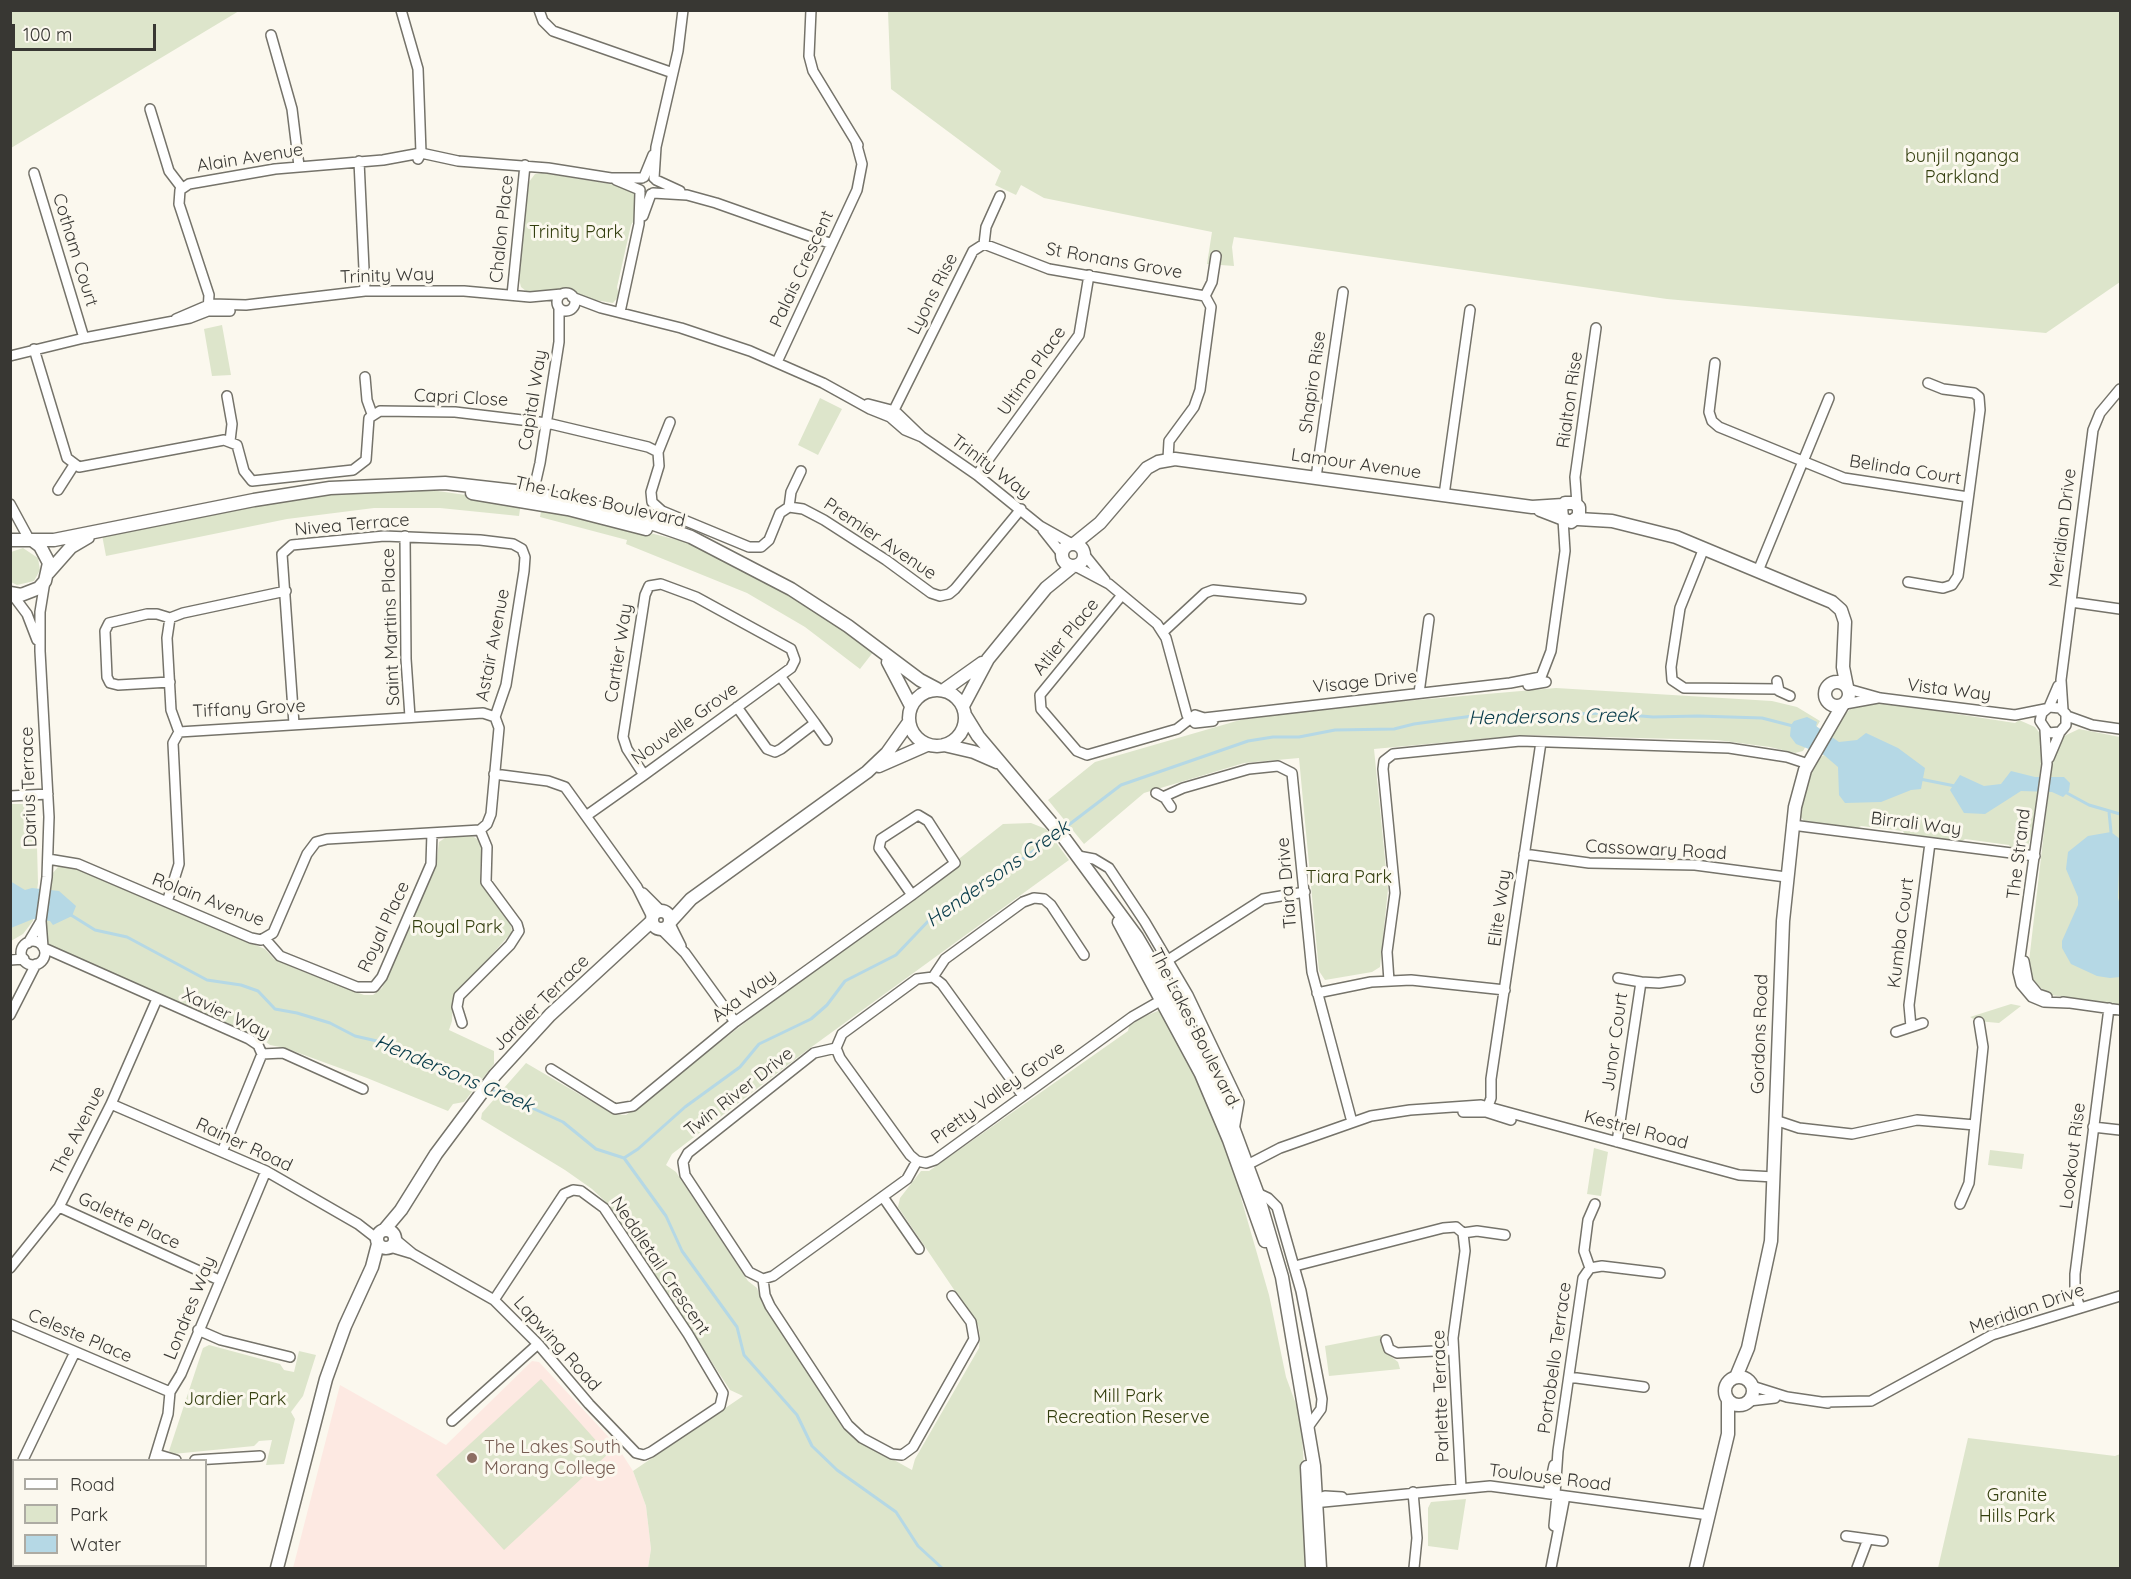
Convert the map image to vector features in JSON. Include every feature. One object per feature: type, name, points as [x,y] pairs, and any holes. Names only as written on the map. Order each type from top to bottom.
[{"type":"street","points":[[401,10],[418,69],[418,155]]},
{"type":"street","points":[[539,10],[543,21],[553,31],[673,73]]},
{"type":"street","points":[[620,312],[639,224],[640,191],[638,185],[656,147],[673,73],[683,10]]},
{"type":"street","name":"Palais Crescent","points":[[777,362],[857,190],[862,164],[856,142],[810,64],[811,10]]},
{"type":"street","points":[[271,35],[292,109],[299,166]]},
{"type":"street","points":[[150,109],[169,171],[182,188]]},
{"type":"street","points":[[639,224],[652,194],[657,189],[656,147]]},
{"type":"street","name":"Alain Avenue","points":[[208,307],[179,204],[182,188],[223,177],[299,166],[418,155],[458,161],[525,165],[611,178],[643,177]]},
{"type":"street","points":[[359,161],[365,291]]},
{"type":"street","name":"Chalon Place","points":[[512,295],[525,165]]},
{"type":"street","name":"Cotham Court","points":[[34,172],[84,338]]},
{"type":"street","points":[[643,177],[655,179],[687,195],[832,244]]},
{"type":"street","name":"Alain Avenue","points":[[611,178],[640,191]]},
{"type":"street","points":[[640,191],[652,194],[687,195]]},
{"type":"street","name":"Lyons Rise","points":[[892,412],[973,251],[984,244],[986,227],[1000,196]]},
{"type":"street","name":"St Ronans Grove","points":[[984,244],[1040,267],[1205,296]]},
{"type":"street","points":[[1046,588],[1081,563],[1079,549],[1143,471],[1152,465],[1172,459],[1172,436],[1194,408],[1200,390],[1211,307],[1205,296],[1212,284],[1216,256]]},
{"type":"street","name":"Ultimo Place","points":[[977,475],[1079,335],[1089,275]]},
{"type":"street","name":"Trinity Way","points":[[10,356],[84,338],[190,318],[208,307],[230,311],[246,305],[365,291],[453,291],[530,297],[562,294]]},
{"type":"street","name":"Shapiro Rise","points":[[1316,477],[1343,292]]},
{"type":"street","points":[[562,294],[572,297],[574,304],[571,309],[559,307],[558,298],[562,294]]},
{"type":"street","name":"Trinity Way","points":[[530,297],[559,307]]},
{"type":"street","name":"Trinity Way","points":[[572,297],[602,308],[681,328],[777,362],[857,400],[870,409],[892,412],[905,430],[922,437],[977,475],[1040,525],[1079,549],[1109,584]]},
{"type":"street","name":"Capital Way","points":[[536,498],[559,342],[559,307]]},
{"type":"street","name":"Trinity Way","points":[[571,309],[602,308]]},
{"type":"street","name":"Capital Way","points":[[559,342],[571,309]]},
{"type":"street","points":[[1444,495],[1470,310]]},
{"type":"street","name":"Rialton Rise","points":[[1543,680],[1551,651],[1596,328]]},
{"type":"street","points":[[34,349],[67,458],[74,465],[92,466],[218,440],[230,441],[237,445],[244,471],[252,481],[353,470],[366,460],[367,429],[372,414],[367,400],[365,377]]},
{"type":"street","name":"Belinda Court","points":[[1715,363],[1709,412],[1715,424],[1803,462],[1860,482],[1968,497]]},
{"type":"street","name":"Belinda Court","points":[[1908,582],[1943,588],[1956,581],[1980,401],[1974,393],[1943,389],[1928,383]]},
{"type":"street","name":"Meridian Drive","points":[[2065,713],[2061,680],[2093,430],[2100,412],[2121,389]]},
{"type":"street","points":[[227,396],[232,424],[230,441]]},
{"type":"street","points":[[1758,571],[1829,398]]},
{"type":"street","name":"Capri Close","points":[[372,414],[380,411],[435,411],[547,423],[648,447],[658,452]]},
{"type":"street","points":[[670,422],[658,452],[659,466],[651,498],[655,506],[749,547],[761,547],[765,544],[780,513],[789,507],[791,492],[801,471]]},
{"type":"street","name":"Lamour Avenue","points":[[1172,459],[1570,512],[1659,532],[1704,548],[1837,606],[1845,622],[1843,647],[1847,688]]},
{"type":"street","points":[[58,489],[74,465]]},
{"type":"street","name":"The Lakes Boulevard","points":[[10,540],[54,540],[296,493],[402,484],[536,498],[716,550],[791,589],[920,680],[941,690]]},
{"type":"street","points":[[10,504],[30,540],[46,554],[47,577],[31,593],[11,594]]},
{"type":"street","name":"Premier Avenue","points":[[789,507],[803,508],[834,526],[931,594],[940,596],[950,594],[955,589],[1021,509]]},
{"type":"street","name":"Trinity Way","points":[[1040,525],[1063,556]]},
{"type":"street","name":"The Lakes Boulevard","points":[[47,577],[71,547],[100,531]]},
{"type":"street","name":"Nivea Terrace","points":[[294,724],[286,591],[280,560],[284,550],[289,546],[326,540],[405,536],[507,543],[517,546],[524,553]]},
{"type":"street","name":"Saint Martins Place","points":[[405,536],[406,640],[410,717]]},
{"type":"street","points":[[988,659],[941,690],[922,693],[911,706],[909,722],[915,736],[927,745],[944,745],[958,737],[962,730],[964,711],[988,659],[1046,588],[1065,548],[1079,549]]},
{"type":"street","points":[[1704,548],[1680,608],[1671,667],[1672,680],[1684,688],[1778,685],[1784,694],[1790,696]]},
{"type":"street","name":"Astair Avenue","points":[[480,830],[487,824],[491,815],[499,728],[495,717],[506,685],[524,571],[524,553]]},
{"type":"street","points":[[1063,556],[1066,564],[1109,584],[1163,632],[1193,718]]},
{"type":"street","name":"Darius Terrace","points":[[39,963],[44,947],[41,921],[48,860],[48,794],[40,651],[40,612],[47,577]]},
{"type":"street","name":"Cartier Way","points":[[644,775],[627,749],[623,737],[645,595],[649,586],[666,585],[717,607],[786,645],[794,653]]},
{"type":"street","points":[[1163,632],[1205,593],[1213,590],[1301,599]]},
{"type":"street","points":[[170,682],[118,685],[110,683],[107,677],[105,631],[107,625],[113,621],[147,614],[170,618],[183,613],[286,591]]},
{"type":"street","name":"Darius Terrace","points":[[11,594],[27,614],[40,651]]},
{"type":"street","name":"Atlier Place","points":[[1039,701],[1043,692],[1122,595]]},
{"type":"street","points":[[2071,602],[2121,609]]},
{"type":"street","points":[[170,618],[167,638],[172,717],[179,732]]},
{"type":"street","points":[[1419,693],[1429,619]]},
{"type":"street","name":"Lamour Avenue","points":[[1830,684],[1843,647]]},
{"type":"street","name":"The Lakes Boulevard","points":[[879,650],[895,671],[911,706]]},
{"type":"street","name":"Nouvelle Grove","points":[[586,816],[793,666],[794,653]]},
{"type":"street","points":[[780,676],[827,740]]},
{"type":"street","name":"Visage Drive","points":[[1039,701],[1041,709],[1077,751],[1087,755],[1177,729],[1193,718],[1543,680]]},
{"type":"street","name":"Meridian Drive","points":[[2047,708],[2061,680]]},
{"type":"street","points":[[1827,702],[1834,706],[1844,705],[1849,696],[1847,688],[1841,683],[1830,684],[1824,694],[1827,702],[1828,726]]},
{"type":"street","name":"Vista Way","points":[[1847,688],[1880,698],[2014,715],[2043,728]]},
{"type":"street","points":[[941,690],[958,699],[964,711]]},
{"type":"street","name":"Vista Way","points":[[1844,705],[1880,698]]},
{"type":"street","name":"Gordons Road","points":[[1745,1381],[1748,1348],[1770,1253],[1786,877],[1792,825],[1797,794],[1808,764],[1828,726],[1844,705]]},
{"type":"street","points":[[737,707],[767,749],[772,752],[781,749],[815,723]]},
{"type":"street","points":[[2092,725],[2052,734],[2043,728],[2040,717],[2047,708],[2092,725],[2121,729]]},
{"type":"street","name":"Vista Way","points":[[2014,715],[2047,708]]},
{"type":"street","name":"The Lakes Boulevard","points":[[964,711],[1003,766],[1055,826],[1098,883],[1167,997],[1234,1130],[1287,1308],[1308,1427],[1320,1569]]},
{"type":"street","name":"Tiffany Grove","points":[[166,902],[179,864],[173,743],[179,732],[483,712],[495,717]]},
{"type":"street","points":[[2062,731],[2065,713]]},
{"type":"street","name":"Jardier Terrace","points":[[277,1569],[326,1379],[345,1326],[401,1210],[436,1154],[475,1100],[550,1015],[630,944],[867,772],[893,747],[909,722]]},
{"type":"street","name":"The Strand","points":[[2043,728],[2047,764]]},
{"type":"street","name":"The Strand","points":[[2062,731],[2047,764],[2045,776],[2024,947],[2025,972],[2032,988],[2042,996],[2068,1003],[2121,1010]]},
{"type":"street","points":[[1389,981],[1387,952],[1395,893],[1383,774],[1384,761],[1398,753],[1510,741],[1716,747],[1775,754],[1808,764]]},
{"type":"street","name":"Elite Way","points":[[1487,1108],[1540,742]]},
{"type":"street","name":"Jardier Terrace","points":[[867,772],[927,745]]},
{"type":"street","name":"The Lakes Boulevard","points":[[944,745],[974,752],[1003,766]]},
{"type":"street","name":"Tiara Drive","points":[[1171,807],[1160,795],[1239,771],[1278,766],[1289,769],[1295,786],[1311,965],[1352,1122]]},
{"type":"street","points":[[494,774],[561,785],[586,816],[735,1022]]},
{"type":"street","points":[[10,796],[48,794]]},
{"type":"street","name":"Axa Way","points":[[551,1069],[615,1109],[626,1109],[664,1082],[735,1022],[912,895],[955,863],[921,815],[915,816],[881,839],[880,852],[912,895]]},
{"type":"street","name":"Birrali Way","points":[[1792,825],[2035,856]]},
{"type":"street","points":[[462,1023],[457,1007],[459,996],[510,945],[519,931],[515,921],[486,882],[487,847],[480,830]]},
{"type":"street","name":"Rolain Avenue","points":[[48,860],[78,864],[251,938],[266,940],[273,933],[307,854],[316,842],[327,839],[480,830]]},
{"type":"street","name":"Royal Place","points":[[266,940],[280,956],[357,987],[374,987],[382,977],[431,864],[432,833]]},
{"type":"street","name":"Kumba Court","points":[[1911,1027],[1909,1005],[1930,843]]},
{"type":"street","name":"Cassowary Road","points":[[1524,854],[1589,863],[1695,865],[1786,877]]},
{"type":"street","name":"The Lakes Boulevard","points":[[1078,856],[1094,859],[1109,868],[1168,960],[1203,1023],[1235,1093],[1239,1107],[1234,1130]]},
{"type":"street","points":[[1168,960],[1263,899],[1305,892]]},
{"type":"street","points":[[1023,1096],[942,984],[933,977],[945,959],[1023,902],[1034,898],[1044,899],[1051,905],[1084,955]]},
{"type":"street","name":"Darius Terrace","points":[[26,945],[41,921]]},
{"type":"street","name":"Xavier Way","points":[[26,945],[38,942],[75,963],[249,1039],[258,1046],[262,1054],[283,1053],[363,1089]]},
{"type":"street","points":[[10,950],[26,945],[19,998]]},
{"type":"street","name":"Xavier Way","points":[[10,960],[75,963]]},
{"type":"street","points":[[10,1016],[39,963]]},
{"type":"street","name":"Twin River Drive","points":[[763,1279],[749,1272],[715,1222],[685,1175],[684,1159],[814,1053],[836,1047],[842,1034],[917,979],[933,977]]},
{"type":"street","name":"Junor Court","points":[[1618,978],[1659,983],[1680,980]]},
{"type":"street","points":[[1317,993],[1389,981],[1436,981],[1505,990]]},
{"type":"street","name":"Junor Court","points":[[1617,1143],[1641,982]]},
{"type":"street","name":"The Lakes Boulevard","points":[[1167,997],[1243,1162]]},
{"type":"street","name":"Pretty Valley Grove","points":[[763,1279],[773,1276],[907,1179],[917,1161],[926,1163],[935,1160],[1132,1017],[1167,997]]},
{"type":"street","name":"The Avenue","points":[[10,1268],[59,1206],[111,1104],[157,999]]},
{"type":"street","name":"Lookout Rise","points":[[2080,1308],[2075,1293],[2075,1274],[2109,1008]]},
{"type":"street","points":[[1960,1204],[1969,1184],[1988,1038],[1979,1022]]},
{"type":"street","points":[[1896,1032],[1923,1023]]},
{"type":"street","points":[[836,1047],[840,1058],[910,1155],[917,1161]]},
{"type":"street","points":[[222,1152],[262,1054]]},
{"type":"street","name":"Rainer Road","points":[[111,1104],[266,1171],[386,1239]]},
{"type":"street","name":"Kestrel Road","points":[[1243,1162],[1352,1122],[1391,1112],[1487,1108],[1738,1175],[1774,1181]]},
{"type":"street","points":[[1775,1125],[1852,1134],[1917,1120],[1975,1125]]},
{"type":"street","points":[[2093,1127],[2121,1130]]},
{"type":"street","name":"Londres Way","points":[[155,1457],[168,1414],[170,1392],[181,1374],[266,1171]]},
{"type":"street","name":"Neddletail Crescent","points":[[494,1300],[564,1194],[573,1190],[581,1191],[604,1208],[688,1334],[723,1392],[720,1406],[651,1452],[644,1455],[636,1453]]},
{"type":"street","name":"The Lakes Boulevard","points":[[1252,1192],[1268,1197],[1277,1207],[1295,1266],[1322,1399],[1321,1409],[1308,1427]]},
{"type":"street","points":[[883,1197],[919,1249]]},
{"type":"street","name":"Portobello Terrace","points":[[1551,1569],[1555,1537],[1558,1451],[1583,1278],[1590,1268],[1584,1251],[1588,1220],[1595,1204]]},
{"type":"street","name":"Galette Place","points":[[59,1206],[219,1280]]},
{"type":"street","points":[[1295,1266],[1443,1228],[1456,1227],[1463,1233],[1477,1231],[1505,1235]]},
{"type":"street","name":"Parlette Terrace","points":[[1461,1487],[1453,1350],[1465,1251],[1463,1233]]},
{"type":"street","name":"Lapwing Road","points":[[386,1239],[494,1300],[538,1344],[636,1453]]},
{"type":"street","points":[[1590,1268],[1602,1266],[1660,1273]]},
{"type":"street","points":[[763,1279],[764,1291],[770,1306],[848,1425],[862,1438],[895,1455],[907,1453],[913,1447],[974,1339],[971,1322],[952,1296]]},
{"type":"street","name":"Meridian Drive","points":[[1745,1381],[1787,1397],[1824,1402],[1870,1401],[1992,1335],[2121,1296]]},
{"type":"street","name":"Celeste Place","points":[[10,1324],[170,1392]]},
{"type":"street","points":[[198,1330],[221,1340],[290,1357]]},
{"type":"street","points":[[1386,1340],[1389,1348],[1397,1353],[1453,1350]]},
{"type":"street","points":[[452,1421],[538,1344]]},
{"type":"street","points":[[25,1459],[75,1352]]},
{"type":"street","points":[[1569,1377],[1644,1387]]},
{"type":"street","points":[[1696,1569],[1728,1434],[1728,1400],[1725,1389],[1729,1381],[1745,1381],[1753,1394],[1728,1434]]},
{"type":"street","name":"Meridian Drive","points":[[1747,1403],[1787,1397]]},
{"type":"street","points":[[1728,1400],[1735,1405],[1747,1403]]},
{"type":"street","points":[[207,1460],[260,1456]]},
{"type":"street","name":"Toulouse Road","points":[[1314,1501],[1335,1496],[1351,1498],[1490,1486],[1709,1515]]},
{"type":"street","points":[[1413,1492],[1417,1538],[1414,1569]]},
{"type":"street","name":"The Lakes Boulevard","points":[[1313,1569],[1314,1501]]},
{"type":"street","points":[[1846,1536],[1883,1541]]},
{"type":"street","points":[[1857,1569],[1868,1539]]},
{"type":"street","points":[[46,1567],[54,1569]]},
{"type":"shaded area","name":"The Lakes South Morang College","points":[[532,1361],[539,1362],[617,1446],[633,1471],[646,1506],[651,1549],[648,1568],[293,1568],[340,1385],[446,1445]]},
{"type":"green space","points":[[11,10],[239,10],[239,11],[11,148]]},
{"type":"green space","name":"bunjil nganga Parkland","points":[[888,11],[2120,11],[2120,282],[2046,333],[1667,299],[1234,237],[1232,247],[1234,266],[1207,264],[1212,232],[1044,198],[1021,185],[1016,195],[995,185],[1001,171],[891,89]]},
{"type":"green space","name":"Trinity Park","points":[[543,173],[617,185],[637,194],[636,218],[631,225],[617,287],[619,296],[613,303],[582,298],[566,289],[544,293],[526,291],[521,287],[519,279],[529,182],[535,174]]},
{"type":"green space","points":[[222,325],[231,375],[212,376],[204,329]]},
{"type":"green space","points":[[820,398],[842,409],[818,455],[798,445]]},
{"type":"green space","points":[[375,490],[438,491],[521,503],[519,516],[440,508],[374,508],[287,519],[106,556],[102,535],[284,500]]},
{"type":"green space","points":[[542,506],[682,541],[723,558],[775,585],[827,617],[874,651],[860,669],[805,627],[747,593],[626,544],[627,540],[540,517]]},
{"type":"green space","points":[[23,548],[38,558],[40,570],[34,581],[17,585],[11,582],[11,552]]},
{"type":"green space","name":"Tiara Park","points":[[1556,688],[1772,701],[1797,707],[1820,721],[1803,751],[1795,753],[1770,747],[1717,740],[1524,735],[1374,749],[1388,889],[1380,967],[1372,972],[1325,980],[1319,971],[1299,758],[1244,763],[1144,793],[1084,844],[1048,800],[1095,762],[1240,720],[1335,707]]},
{"type":"green space","points":[[1878,702],[2015,723],[2019,720],[2035,727],[2041,735],[2043,747],[2033,829],[2028,846],[2021,850],[2012,849],[2009,845],[1965,839],[1961,842],[1905,835],[1903,831],[1861,826],[1856,829],[1804,821],[1800,816],[1805,785],[1815,761],[1824,755],[1833,737],[1833,727],[1853,706]]},
{"type":"green space","points":[[2079,729],[2120,737],[2120,1005],[2051,995],[2034,983],[2028,970],[2053,754],[2062,737]]},
{"type":"green space","points":[[10,804],[31,804],[36,810],[38,883],[33,921],[23,934],[11,941]]},
{"type":"green space","name":"Mill Park Recreation Reserve","points":[[1031,823],[1046,829],[1069,860],[806,1051],[672,1154],[666,1165],[676,1172],[748,1281],[757,1288],[762,1303],[844,1427],[853,1437],[912,1470],[915,1459],[979,1348],[980,1336],[978,1325],[898,1207],[900,1198],[921,1171],[929,1171],[1128,1031],[1129,1026],[1160,1010],[1188,1055],[1238,1174],[1241,1198],[1269,1295],[1286,1377],[1301,1418],[1310,1568],[648,1568],[651,1549],[646,1506],[633,1471],[743,1396],[730,1390],[609,1205],[592,1189],[565,1170],[481,1119],[482,1113],[526,1063],[613,1114],[626,1115],[760,1011],[955,869],[960,858],[1003,824]]},
{"type":"green space","name":"Royal Park","points":[[472,836],[479,840],[482,846],[480,873],[483,887],[510,922],[512,932],[453,998],[452,1021],[449,1030],[494,1051],[494,1064],[464,1102],[453,1104],[448,1111],[367,1078],[285,1048],[270,1045],[261,1038],[49,947],[44,935],[52,874],[58,867],[70,866],[265,949],[274,959],[299,970],[364,995],[373,995],[382,988],[436,866],[439,842],[445,838]]},
{"type":"green space","points":[[2011,1004],[2021,1006],[1999,1023],[1977,1021],[1970,1017]]},
{"type":"green space","points":[[1594,1148],[1608,1152],[1601,1196],[1587,1194]]},
{"type":"green space","points":[[1990,1150],[2024,1154],[2022,1169],[1988,1165]]},
{"type":"green space","points":[[1381,1335],[1384,1351],[1398,1362],[1400,1369],[1329,1376],[1325,1346]]},
{"type":"green space","name":"Jardier Park","points":[[209,1345],[280,1364],[284,1370],[294,1372],[299,1351],[316,1355],[303,1396],[291,1412],[295,1419],[284,1464],[266,1465],[272,1440],[259,1441],[254,1446],[173,1454],[169,1451],[203,1348]]},
{"type":"green space","points":[[541,1379],[608,1454],[504,1550],[436,1475]]},
{"type":"green space","name":"Granite Hills Park","points":[[1968,1438],[2115,1456],[2120,1454],[2120,1568],[1938,1568]]},
{"type":"green space","points":[[1466,1499],[1458,1550],[1428,1546],[1428,1508],[1431,1502]]},
{"type":"water","points":[[1807,717],[1817,722],[1816,726],[1839,742],[1857,740],[1866,733],[1898,748],[1925,768],[1921,789],[1911,790],[1881,802],[1845,803],[1839,795],[1838,767],[1824,755],[1796,744],[1790,736],[1791,725],[1794,721]]},
{"type":"water","points":[[2011,771],[2035,777],[2064,777],[2070,783],[2069,791],[2063,797],[2052,792],[2021,791],[1985,814],[1964,813],[1950,790],[1960,775],[1984,786],[2001,784]]},
{"type":"water","points":[[2111,832],[2120,839],[2118,898],[2120,905],[2120,977],[2110,978],[2097,976],[2071,964],[2062,948],[2062,941],[2078,905],[2078,897],[2066,869],[2068,852],[2088,836]]},
{"type":"water","points":[[10,881],[25,890],[32,888],[59,891],[76,906],[72,916],[53,925],[50,921],[33,919],[11,928]]},
{"type":"waterway","name":"Hendersons Creek","points":[[1062,830],[1121,785],[1248,741],[1273,737],[1299,737],[1335,730],[1394,729],[1480,715],[1516,721],[1545,715],[1605,713],[1653,717],[1762,718],[1793,726]]},
{"type":"waterway","name":"Hendersons Creek","points":[[1920,779],[1955,786]]},
{"type":"waterway","name":"Hendersons Creek","points":[[2065,792],[2089,805],[2120,814]]},
{"type":"waterway","points":[[2109,812],[2111,832]]},
{"type":"waterway","name":"Hendersons Creek","points":[[488,1088],[563,1122],[596,1149],[624,1158],[638,1149],[685,1107],[740,1067],[759,1044],[811,1019],[827,1005],[845,981],[896,955],[934,915],[971,898],[1056,834]]},
{"type":"waterway","name":"Hendersons Creek","points":[[71,915],[95,930],[127,937],[207,980],[241,985],[258,991],[275,1009],[330,1023],[355,1036],[399,1046],[442,1074],[472,1079],[482,1085]]},
{"type":"waterway","points":[[624,1158],[666,1216],[682,1251],[737,1327],[744,1355],[797,1415],[812,1446],[837,1470],[896,1512],[918,1546],[942,1568]]},
{"type":"place","name":"The Lakes South Morang College","points":[[472,1458]]}]
